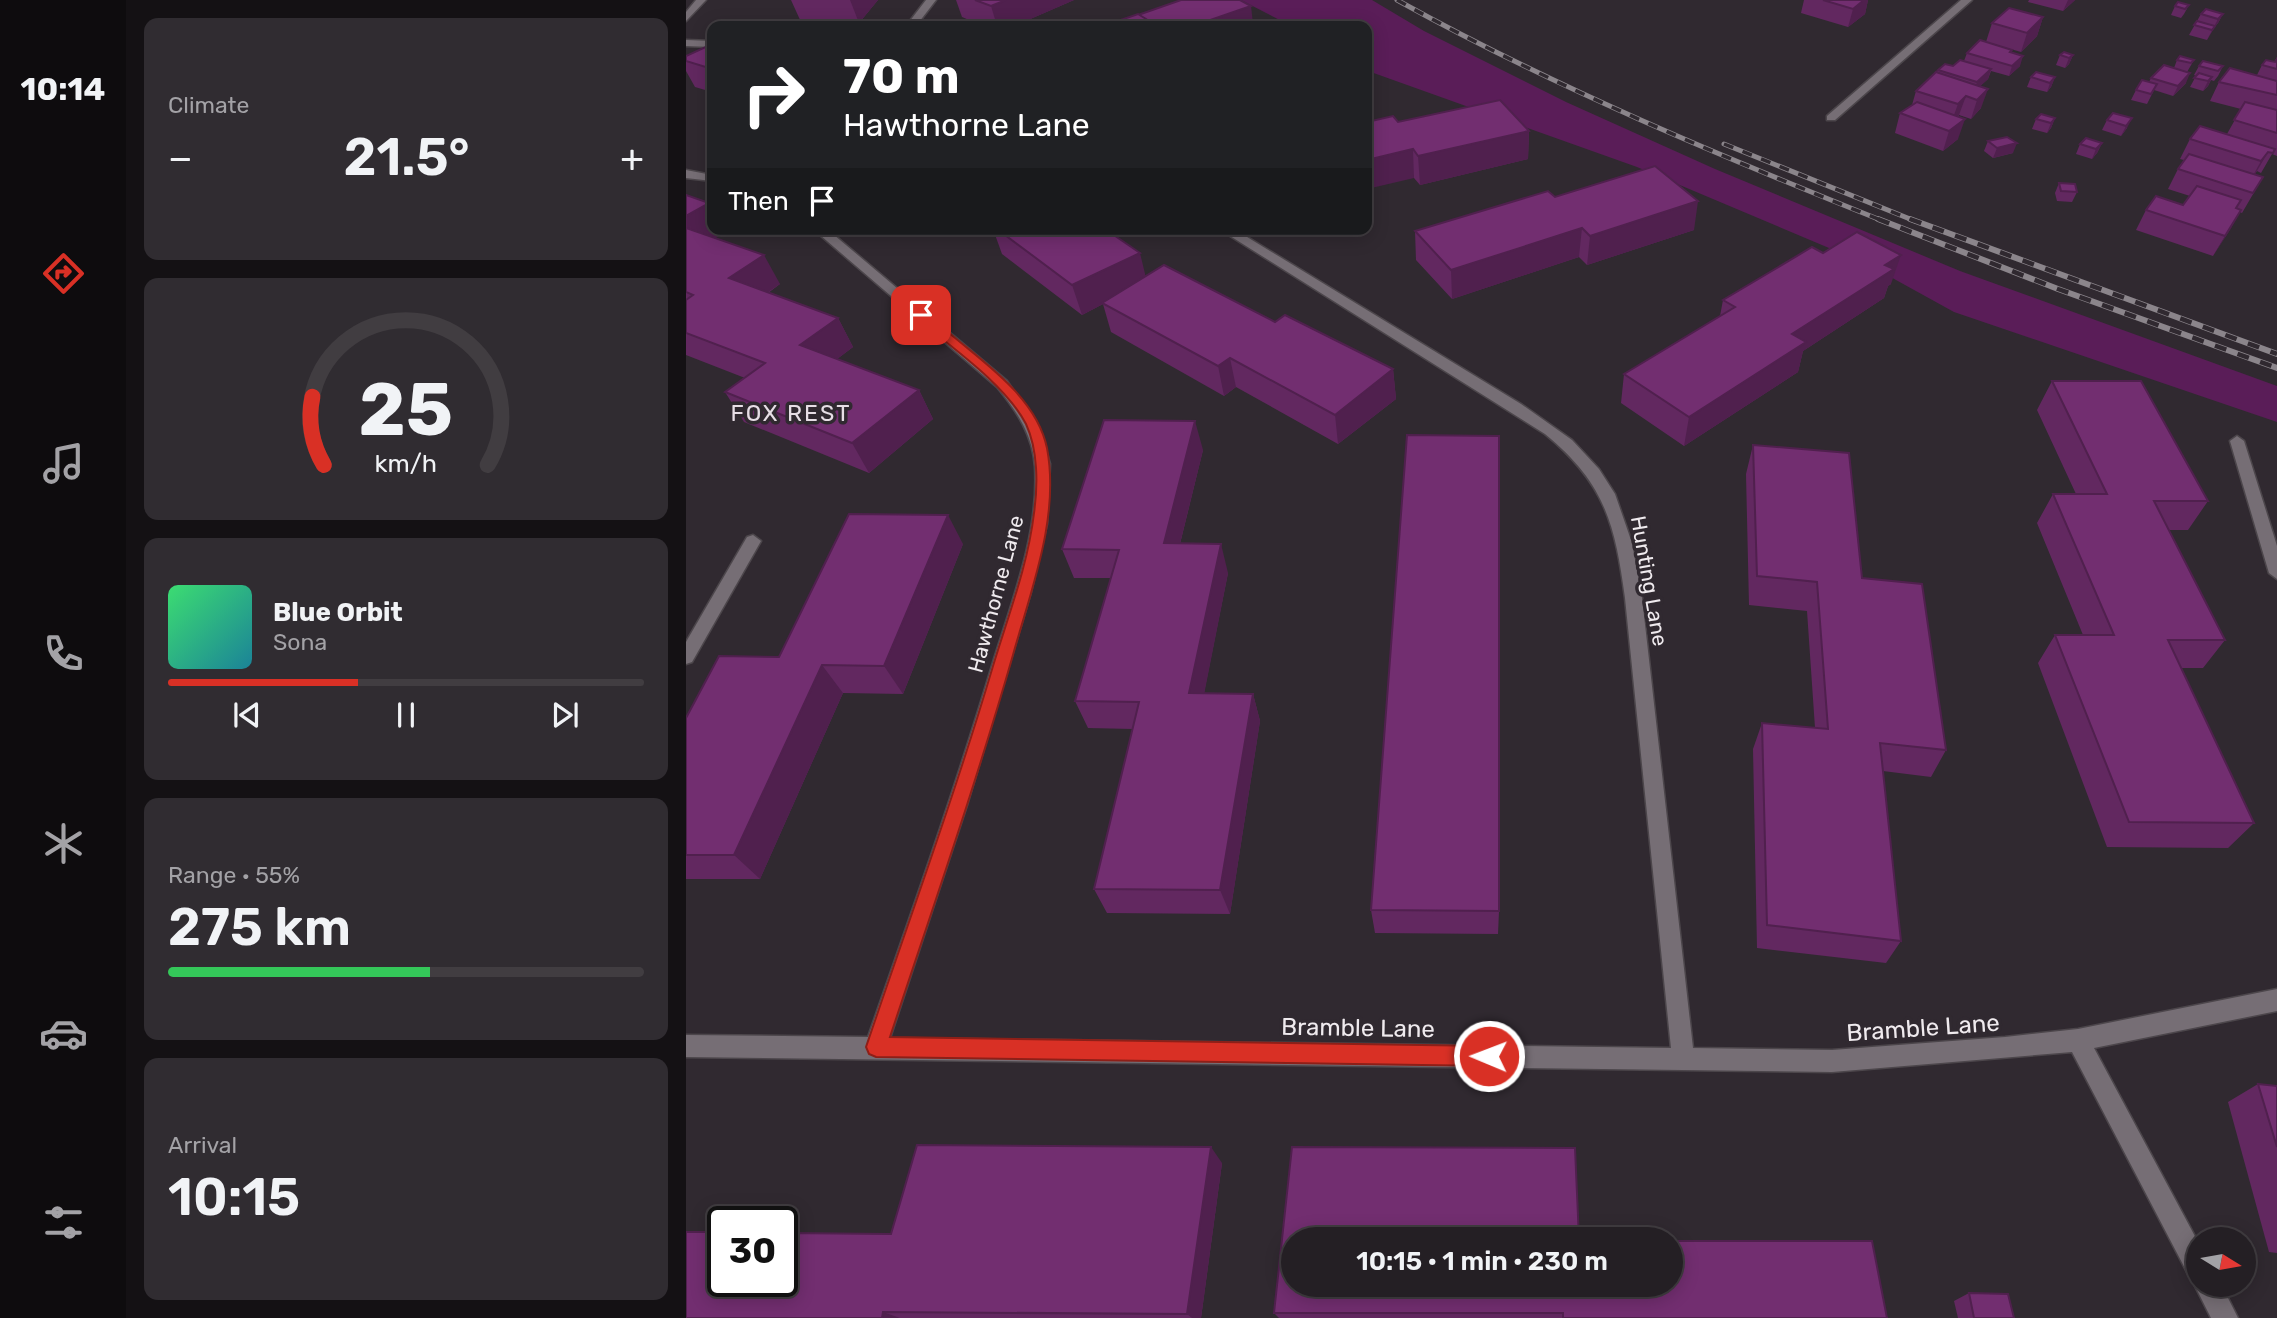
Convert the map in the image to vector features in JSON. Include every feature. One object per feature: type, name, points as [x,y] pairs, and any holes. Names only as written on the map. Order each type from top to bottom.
[{"type":"street","points":[[686,18],[701,0]]},
{"type":"street","points":[[915,21],[931,0]]},
{"type":"street","points":[[1831,118],[1967,0]]},
{"type":"street","points":[[686,43],[707,44]]},
{"type":"street","points":[[686,174],[707,177]]},
{"type":"street","name":"Hawthorne Lane","points":[[826,235],[1002,384],[1018,401],[1032,423],[1040,447],[1043,476],[1041,513],[1028,575],[988,713],[876,1047]]},
{"type":"street","name":"Hunting Lane","points":[[1235,235],[1515,408],[1571,447],[1594,473],[1608,496],[1619,524],[1630,581],[1654,768],[1683,1059]]},
{"type":"street","points":[[2237,441],[2277,573]]},
{"type":"street","points":[[686,657],[753,541]]},
{"type":"street","name":"Bramble Lane","points":[[686,1046],[1832,1061],[1992,1050],[2078,1040],[2277,1000]]},
{"type":"street","points":[[2078,1040],[2186,1244]]},
{"type":"street","points":[[2214,1297],[2225,1318]]},
{"type":"shaded area","points":[[1241,0],[1372,0],[1424,31],[1566,102],[1715,169],[1960,271],[2277,386],[2277,422],[1954,312],[1867,264],[1637,167],[1372,72],[1372,21],[1281,21]]},
{"type":"building","points":[[975,0],[1006,0],[991,6]]},
{"type":"building","points":[[1181,0],[1240,0],[1251,6],[1208,21],[1149,21],[1138,15]]},
{"type":"building","points":[[1823,0],[1864,0],[1853,9]]},
{"type":"building","points":[[2178,2],[2189,5],[2185,9],[2175,6]]},
{"type":"building","points":[[2009,8],[2043,17],[2027,33],[1992,23]]},
{"type":"building","points":[[2206,9],[2223,14],[2218,19],[2201,14]]},
{"type":"building","points":[[1138,14],[1149,21],[1118,21]]},
{"type":"building","points":[[2197,21],[2215,26],[2212,30],[2194,25]]},
{"type":"building","points":[[1980,40],[2023,56],[2012,66],[1967,53]]},
{"type":"building","points":[[707,46],[707,67],[686,61],[686,56]]},
{"type":"building","points":[[2064,52],[2073,55],[2069,58],[2060,55]]},
{"type":"building","points":[[2180,56],[2194,60],[2191,63],[2177,60]]},
{"type":"building","points":[[2277,59],[2277,69],[2262,65],[2266,60],[2275,62]]},
{"type":"building","points":[[1960,60],[1991,69],[1977,82],[1938,70],[1945,64],[1953,66]]},
{"type":"building","points":[[2203,61],[2223,66],[2218,71],[2199,66]]},
{"type":"building","points":[[2164,65],[2190,73],[2178,86],[2151,78]]},
{"type":"building","points":[[2230,68],[2277,81],[2277,95],[2219,82]]},
{"type":"building","points":[[1936,72],[1988,89],[1977,100],[1966,96],[1958,104],[1916,91]]},
{"type":"building","points":[[2036,72],[2055,77],[2050,83],[2031,77]]},
{"type":"building","points":[[2199,73],[2212,77],[2208,81],[2194,78]]},
{"type":"building","points":[[2142,80],[2157,84],[2151,94],[2136,90]]},
{"type":"building","points":[[1500,100],[1529,131],[1418,156],[1413,149],[1372,159],[1372,121],[1393,116],[1398,122]]},
{"type":"building","points":[[1917,102],[1965,119],[1949,131],[1900,113]]},
{"type":"building","points":[[2245,102],[2277,110],[2277,133],[2234,120]]},
{"type":"building","points":[[2113,113],[2132,118],[2126,126],[2107,120]]},
{"type":"building","points":[[2041,114],[2055,118],[2051,123],[2036,119]]},
{"type":"building","points":[[2200,126],[2275,149],[2273,153],[2268,152],[2261,161],[2190,139]]},
{"type":"building","points":[[2007,137],[2017,143],[1997,148],[1988,141]]},
{"type":"building","points":[[2086,138],[2102,143],[2096,149],[2080,144]]},
{"type":"building","points":[[2189,154],[2263,177],[2253,193],[2178,169]]},
{"type":"building","points":[[1655,166],[1698,201],[1590,236],[1582,228],[1451,270],[1415,231],[1548,191],[1555,197]]},
{"type":"building","points":[[2059,183],[2075,184],[2077,192],[2061,191]]},
{"type":"building","points":[[2197,186],[2241,200],[2236,208],[2241,210],[2225,236],[2146,210],[2156,196],[2183,205]]},
{"type":"building","points":[[686,195],[707,202],[707,204],[686,216]]},
{"type":"building","points":[[686,228],[764,255],[729,278],[838,318],[800,345],[919,390],[852,443],[725,392],[765,363],[686,333],[686,300],[693,295],[686,292]]},
{"type":"building","points":[[1857,232],[1901,255],[1885,265],[1894,269],[1792,334],[1806,342],[1689,417],[1624,374],[1735,307],[1723,300],[1812,247],[1823,253]]},
{"type":"building","points":[[1005,235],[1114,235],[1140,253],[1072,285]]},
{"type":"building","points":[[1164,265],[1275,322],[1285,315],[1393,369],[1335,415],[1230,358],[1218,366],[1102,303]]},
{"type":"building","points":[[2052,381],[2141,381],[2208,501],[2154,501],[2225,640],[2168,640],[2254,823],[2129,822],[2055,635],[2114,635],[2053,494],[2107,494]]},
{"type":"building","points":[[1104,420],[1195,421],[1164,543],[1221,544],[1189,693],[1253,694],[1220,890],[1094,889],[1139,702],[1075,701],[1119,550],[1062,549]]},
{"type":"building","points":[[1407,435],[1499,436],[1499,911],[1371,910]]},
{"type":"building","points":[[1753,445],[1849,453],[1862,578],[1922,584],[1946,750],[1880,743],[1901,941],[1767,925],[1762,723],[1828,729],[1817,582],[1757,576]]},
{"type":"building","points":[[849,514],[948,515],[884,666],[822,665],[734,855],[686,855],[686,718],[719,656],[779,657]]},
{"type":"building","points":[[2258,1084],[2277,1086],[2277,1147]]},
{"type":"building","points":[[917,1145],[1211,1147],[1187,1314],[883,1312],[882,1318],[686,1318],[686,1232],[707,1232],[707,1297],[798,1297],[798,1233],[891,1234]]},
{"type":"building","points":[[1292,1147],[1575,1148],[1578,1227],[1283,1227]]},
{"type":"building","points":[[1683,1241],[1872,1241],[1887,1318],[1563,1318],[1563,1313],[1274,1313],[1281,1248],[1281,1297],[1683,1297]]},
{"type":"building","points":[[1969,1293],[2008,1294],[2014,1318],[1974,1318]]},
{"type":"railway","points":[[1397,0],[1515,62],[1636,118],[1879,219]]},
{"type":"railway","points":[[1724,144],[1910,219]]},
{"type":"railway","points":[[1879,219],[2058,289],[2277,368]]},
{"type":"railway","points":[[1879,219],[1883,221]]},
{"type":"railway","points":[[1910,219],[2277,354]]},
{"type":"railway","points":[[1910,219],[1915,221]]},
{"type":"district","name":"FOX REST","points":[[791,413]]},
{"type":"route","points":[[921,315],[1002,384],[1018,401],[1032,423],[1040,447],[1043,476],[1041,513],[1028,575],[984,726],[876,1047],[1489,1056]]}]
